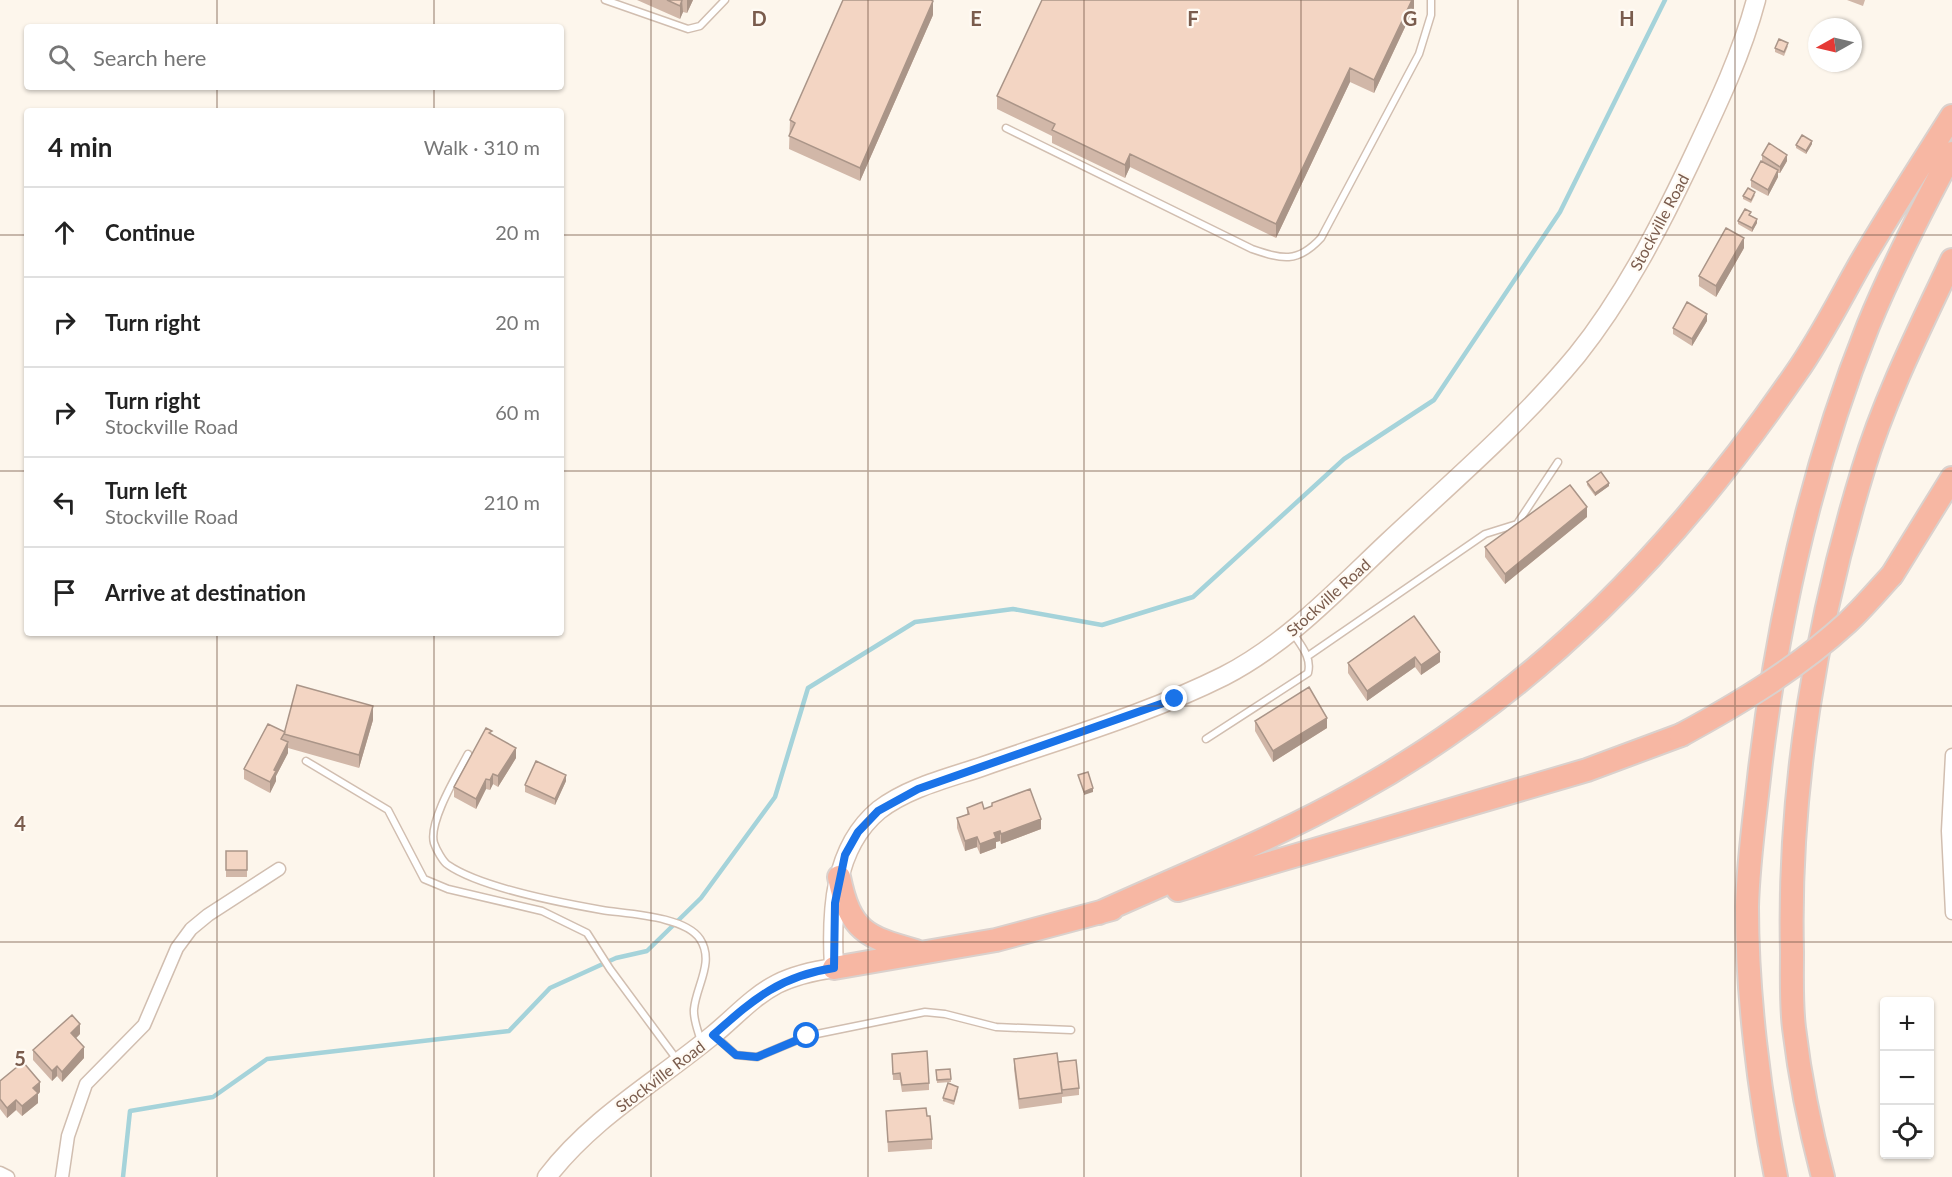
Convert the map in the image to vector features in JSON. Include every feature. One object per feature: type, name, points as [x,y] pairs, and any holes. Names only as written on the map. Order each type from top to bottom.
[{"type":"highway","points":[[1099,913],[1283,830],[1356,792],[1428,748],[1541,667],[1635,575],[1721,477],[1798,371],[1892,210],[1952,116]]},
{"type":"highway","points":[[1776,1177],[1767,1133],[1754,1026],[1747,907],[1756,806],[1772,683],[1788,592],[1816,473],[1868,325],[1952,153]]},
{"type":"highway","points":[[1823,1177],[1810,1129],[1794,1025],[1791,904],[1796,811],[1809,708],[1831,590],[1864,468],[1907,355],[1952,260]]},
{"type":"highway","points":[[834,968],[996,940],[1099,913],[1587,770],[1681,735],[1736,705],[1794,667],[1848,622],[1892,575],[1952,478]]},
{"type":"highway","points":[[839,877],[847,907],[854,922],[866,933],[886,943],[923,954]]},
{"type":"street","name":"Stockville Road","points":[[547,1177],[568,1150],[596,1123],[707,1040],[756,997],[777,984],[807,972],[834,968],[833,922],[839,877],[845,855],[858,832],[878,811],[918,789],[1175,699],[1228,674],[1292,632],[1516,420],[1578,354],[1649,248],[1709,123],[1750,22],[1755,0]]},
{"type":"street","points":[[1952,755],[1948,831],[1952,913]]},
{"type":"street","points":[[62,1177],[68,1136],[86,1084],[144,1025],[177,948],[191,929],[208,915],[279,869]]},
{"type":"street","points":[[0,1173],[8,1177]]},
{"type":"lane","points":[[605,0],[688,29],[700,26],[725,0]]},
{"type":"lane","points":[[1006,128],[1251,249],[1289,258],[1302,254],[1321,238],[1419,54],[1431,15],[1431,0]]},
{"type":"lane","points":[[1308,656],[1485,534],[1517,524],[1558,462]]},
{"type":"lane","points":[[1206,739],[1308,673],[1310,665],[1308,656],[1292,632]]},
{"type":"lane","points":[[468,754],[439,810],[433,842],[446,864],[474,879],[583,907],[664,919],[692,930],[701,940],[706,957],[705,974],[693,1011],[707,1040],[736,1055],[757,1057],[807,1036],[913,1013],[945,1014],[996,1028],[1071,1030]]},
{"type":"lane","points":[[306,761],[388,810],[424,879],[448,889],[542,911],[587,933],[610,969],[679,1062]]},
{"type":"building","points":[[667,0],[682,0],[680,6]]},
{"type":"building","points":[[843,0],[933,1],[860,168],[789,136],[795,123],[790,120]]},
{"type":"building","points":[[1042,0],[1412,0],[1374,80],[1350,68],[1276,224],[1130,154],[1125,165],[1052,130],[1055,124],[997,96]]},
{"type":"building","points":[[1779,39],[1788,43],[1784,52],[1775,48]]},
{"type":"building","points":[[1802,135],[1812,141],[1806,151],[1796,145]]},
{"type":"building","points":[[1769,143],[1787,155],[1780,167],[1762,155]]},
{"type":"building","points":[[1761,161],[1778,170],[1768,190],[1751,180]]},
{"type":"building","points":[[1748,188],[1755,192],[1751,200],[1743,196]]},
{"type":"building","points":[[1745,209],[1751,212],[1749,215],[1757,219],[1752,228],[1738,221]]},
{"type":"building","points":[[1726,228],[1744,238],[1716,286],[1699,276]]},
{"type":"building","points":[[1687,302],[1707,314],[1692,339],[1673,328]]},
{"type":"building","points":[[1601,472],[1609,483],[1595,493],[1587,482]]},
{"type":"building","points":[[1570,485],[1587,507],[1505,574],[1485,547]]},
{"type":"building","points":[[1414,616],[1440,652],[1421,665],[1415,657],[1367,691],[1348,663]]},
{"type":"building","points":[[297,685],[373,706],[359,755],[284,734]]},
{"type":"building","points":[[1309,687],[1327,718],[1273,751],[1255,721]]},
{"type":"building","points":[[268,724],[285,732],[281,739],[288,742],[270,782],[244,769]]},
{"type":"building","points":[[486,728],[492,731],[489,733],[516,748],[498,776],[493,774],[490,780],[486,779],[476,799],[454,787]]},
{"type":"building","points":[[536,761],[566,775],[555,799],[525,785]]},
{"type":"building","points":[[1088,772],[1093,788],[1084,792],[1078,775]]},
{"type":"building","points":[[1030,789],[1041,819],[1001,834],[1000,831],[994,833],[996,838],[980,844],[977,837],[965,841],[957,818],[969,814],[967,808],[982,802],[984,809],[992,806],[992,803]]},
{"type":"building","points":[[226,851],[247,851],[247,870],[226,870]]},
{"type":"building","points":[[72,1015],[80,1024],[71,1033],[84,1047],[62,1072],[57,1066],[52,1071],[33,1050]]},
{"type":"building","points":[[927,1051],[929,1083],[902,1085],[900,1073],[893,1074],[892,1054]]},
{"type":"building","points":[[1057,1053],[1062,1093],[1019,1099],[1014,1059]]},
{"type":"building","points":[[1076,1060],[1079,1088],[1062,1090],[1058,1062]]},
{"type":"building","points":[[23,1062],[40,1082],[33,1088],[38,1093],[22,1106],[16,1100],[7,1108],[0,1099],[0,1081]]},
{"type":"building","points":[[950,1069],[951,1079],[937,1080],[936,1070]]},
{"type":"building","points":[[948,1083],[958,1087],[954,1101],[943,1098]]},
{"type":"building","points":[[926,1108],[927,1116],[930,1116],[932,1139],[888,1142],[886,1111]]},
{"type":"waterway","points":[[123,1177],[130,1111],[213,1097],[267,1059],[509,1031],[550,988],[616,958],[647,951],[701,898],[775,797],[808,688],[915,622],[1013,609],[1102,625],[1193,597],[1344,459],[1434,400],[1560,212],[1665,0]]},
{"type":"route","points":[[807,1036],[757,1057],[736,1055],[713,1035],[756,997],[777,984],[807,972],[834,968],[833,922],[839,877],[845,855],[858,832],[878,811],[918,789],[1175,699]]}]
